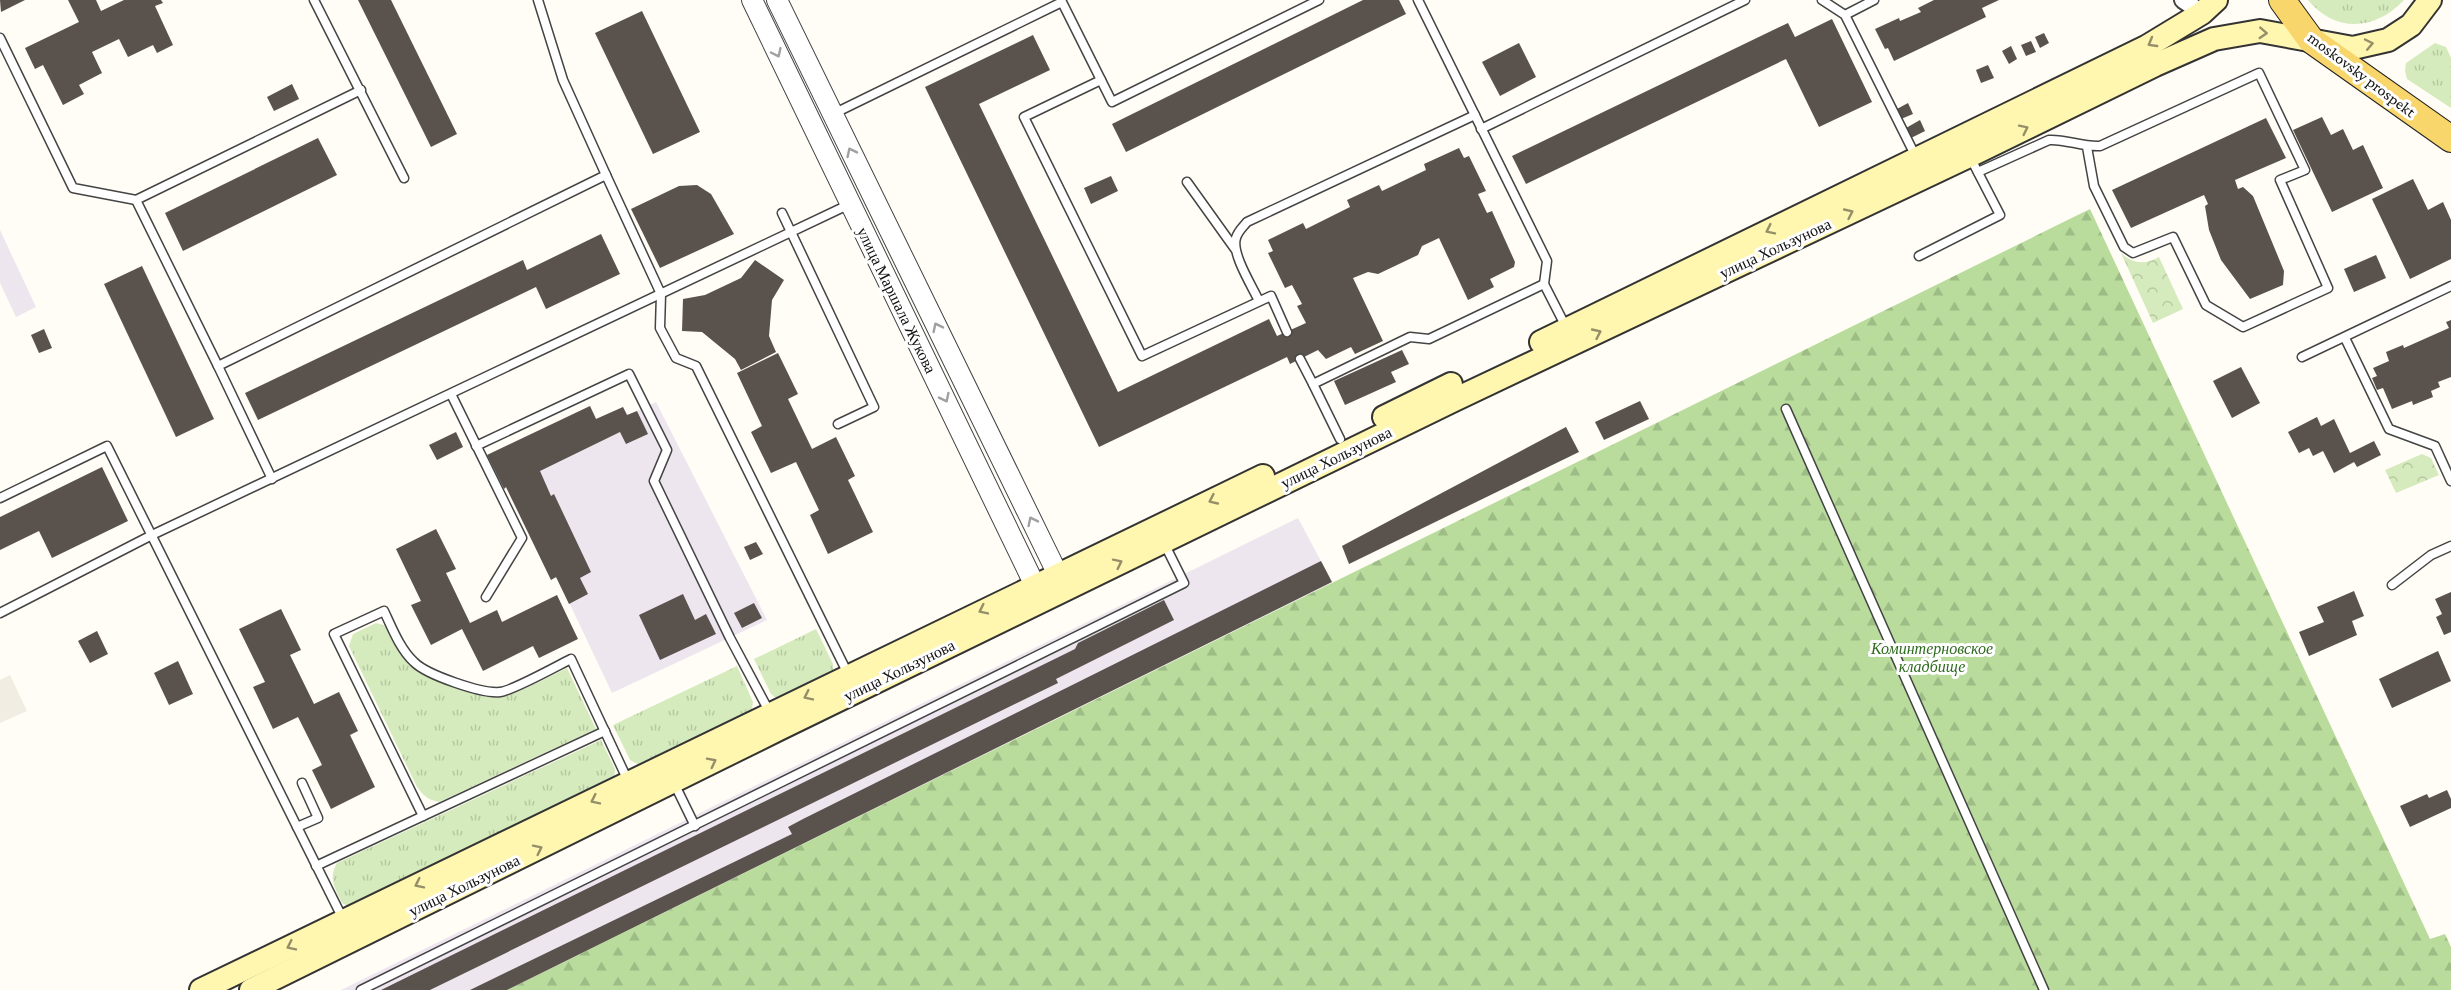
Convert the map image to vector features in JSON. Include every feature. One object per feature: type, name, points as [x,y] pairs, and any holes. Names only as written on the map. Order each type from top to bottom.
[{"type":"main road","name":"moskovsky prospekt","points":[[2282,0],[2311,40],[2451,139]]},
{"type":"main road","name":"улица Хользунова","points":[[1062,581],[1163,542],[1454,400],[1974,164],[2214,39],[2260,31],[2353,48],[2388,40],[2411,25],[2430,0]]},
{"type":"main road","name":"улица Хользунова","points":[[201,990],[629,783],[775,722],[1062,581],[1340,439],[2146,46],[2209,7]]},
{"type":"main road","name":"улица Хользунова","points":[[255,989],[673,782],[849,676],[1039,592]]},
{"type":"street","name":"улица Маршала Жукова","points":[[752,0],[1039,592]]},
{"type":"street","name":"улица Маршала Жукова","points":[[777,0],[1062,581]]},
{"type":"street","points":[[2183,0],[2209,7]]},
{"type":"lane","points":[[314,0],[404,178]]},
{"type":"lane","points":[[538,0],[563,80],[661,294],[660,328],[676,358],[696,366],[849,676]]},
{"type":"lane","points":[[832,114],[1062,2],[1112,102],[1319,0]]},
{"type":"lane","points":[[1418,0],[1547,261],[1544,285],[1567,329]]},
{"type":"lane","points":[[1481,129],[1745,0]]},
{"type":"lane","points":[[1822,0],[1845,15],[1917,158]]},
{"type":"lane","points":[[1845,15],[1874,0]]},
{"type":"lane","points":[[0,38],[73,188],[135,200],[361,90]]},
{"type":"lane","points":[[1919,256],[2000,215],[1974,164],[2049,140],[2061,139],[2087,147],[2100,146],[2259,73],[2305,170],[2280,180],[2328,288],[2243,327],[2205,305],[2173,237],[2133,253],[2124,247],[2094,186],[2087,147]]},
{"type":"lane","points":[[1101,80],[1024,117],[1142,356],[1270,296],[1287,332]]},
{"type":"lane","points":[[1235,250],[1235,239],[1247,222],[1475,115]]},
{"type":"lane","points":[[218,366],[606,175]]},
{"type":"lane","points":[[1187,182],[1235,250],[1259,301]]},
{"type":"lane","points":[[135,200],[272,478]]},
{"type":"lane","points":[[0,613],[272,478],[850,204]]},
{"type":"lane","points":[[782,213],[874,407],[838,424]]},
{"type":"lane","points":[[1313,384],[1410,337],[1429,339],[1544,285]]},
{"type":"lane","points":[[2302,357],[2451,286]]},
{"type":"lane","points":[[2345,338],[2389,429],[2435,446],[2451,480]]},
{"type":"lane","points":[[1300,358],[1340,439]]},
{"type":"lane","points":[[476,446],[629,374],[667,450],[654,481],[730,638],[775,722]]},
{"type":"lane","points":[[451,394],[522,538],[486,597]]},
{"type":"lane","points":[[1786,409],[2044,990]]},
{"type":"lane","points":[[0,498],[107,446],[344,920]]},
{"type":"lane","points":[[361,990],[1184,583],[1163,542]]},
{"type":"lane","points":[[2392,585],[2431,555],[2451,546]]},
{"type":"lane","points":[[423,816],[334,634],[384,611],[399,642],[415,663],[434,673],[484,692],[502,692],[571,659],[629,783]]},
{"type":"lane","points":[[316,866],[605,730]]},
{"type":"lane","points":[[673,782],[695,826]]},
{"type":"lane","points":[[297,827],[318,818],[302,783]]},
{"type":"shaded area","points":[[0,230],[36,307],[16,317],[0,283]]},
{"type":"shaded area","points":[[656,402],[767,620],[612,693],[557,577],[551,580],[506,488],[504,489],[487,455],[590,406],[597,419],[623,407],[628,415]]},
{"type":"shaded area","points":[[1298,518],[1332,582],[507,990],[341,990]]},
{"type":"shaded area","points":[[10,675],[27,711],[0,723],[0,680]]},
{"type":"green space","points":[[2308,0],[2404,0],[2381,17],[2356,24],[2331,19]]},
{"type":"green space","points":[[2435,43],[2446,47],[2451,58],[2451,108],[2407,79],[2405,71],[2406,63]]},
{"type":"green space","name":"Коминтерновское кладбище","points":[[2090,209],[2430,939],[2445,934],[2451,947],[2451,990],[507,990]]},
{"type":"green space","points":[[2121,253],[2139,262],[2159,257],[2183,309],[2153,323]]},
{"type":"green space","points":[[2422,454],[2431,458],[2439,475],[2396,493],[2385,470]]},
{"type":"green space","points":[[376,623],[386,626],[404,659],[415,670],[485,697],[506,695],[567,668],[596,729],[439,802],[432,800],[416,785],[349,646],[353,634]]},
{"type":"green space","points":[[816,629],[833,664],[833,676],[780,701],[771,694],[754,659]]},
{"type":"green space","points":[[737,666],[753,702],[751,715],[643,767],[630,760],[613,725]]},
{"type":"green space","points":[[601,740],[615,769],[614,781],[352,908],[342,903],[333,878],[337,863]]},
{"type":"building","points":[[0,0],[25,0],[1,12]]},
{"type":"building","points":[[68,0],[96,0],[101,11],[124,0],[161,0],[163,3],[155,6],[173,45],[157,53],[153,45],[128,57],[119,39],[92,52],[102,73],[79,85],[84,94],[63,105],[43,65],[35,69],[25,48],[79,22]]},
{"type":"building","points":[[358,0],[391,0],[457,134],[431,147]]},
{"type":"building","points":[[1363,0],[1399,0],[1406,14],[1126,152],[1112,124]]},
{"type":"building","points":[[1934,0],[1999,0],[1982,8],[1986,17],[1894,61],[1875,29],[1899,18],[1900,21],[1921,12],[1918,8]]},
{"type":"building","points":[[642,11],[700,132],[653,154],[595,33]]},
{"type":"building","points":[[1832,19],[1872,102],[1819,127],[1786,59],[1526,184],[1512,156],[1788,23],[1795,37]]},
{"type":"building","points":[[2044,33],[2049,43],[2040,48],[2035,37]]},
{"type":"building","points":[[1033,35],[1050,70],[979,104],[1118,392],[1269,319],[1277,336],[1306,323],[1297,306],[1302,304],[1292,285],[1285,288],[1268,253],[1273,251],[1268,240],[1303,223],[1306,229],[1350,207],[1347,200],[1379,185],[1382,191],[1426,170],[1424,164],[1459,148],[1464,158],[1469,156],[1486,191],[1478,194],[1487,213],[1492,211],[1515,262],[1514,267],[1490,279],[1494,287],[1468,300],[1439,238],[1422,246],[1418,255],[1378,274],[1368,272],[1353,278],[1383,341],[1355,354],[1351,347],[1326,359],[1318,350],[1290,364],[1287,357],[1099,447],[925,87]]},
{"type":"building","points":[[2031,41],[2036,52],[2026,56],[2021,45]]},
{"type":"building","points":[[1519,43],[1536,77],[1500,96],[1482,62]]},
{"type":"building","points":[[2011,46],[2017,59],[2009,64],[2002,51]]},
{"type":"building","points":[[1988,65],[1994,78],[1981,83],[1976,70]]},
{"type":"building","points":[[292,84],[299,99],[274,111],[267,97]]},
{"type":"building","points":[[1908,103],[1913,114],[1901,119],[1897,109]]},
{"type":"building","points":[[2322,117],[2331,135],[2343,129],[2353,150],[2363,145],[2383,188],[2332,212],[2293,130]]},
{"type":"building","points":[[2266,118],[2286,158],[2235,180],[2238,189],[2243,187],[2253,196],[2284,271],[2283,285],[2250,299],[2221,260],[2209,230],[2205,206],[2208,204],[2204,195],[2131,228],[2112,190]]},
{"type":"building","points":[[1920,120],[1925,131],[1911,138],[1906,128]]},
{"type":"building","points":[[318,138],[337,175],[183,251],[165,213]]},
{"type":"building","points":[[1111,176],[1118,191],[1091,204],[1084,188]]},
{"type":"building","points":[[2413,179],[2428,210],[2443,202],[2451,220],[2451,259],[2410,279],[2372,199]]},
{"type":"building","points":[[697,185],[711,194],[734,234],[660,268],[631,209],[679,186]]},
{"type":"building","points":[[601,234],[620,274],[546,309],[536,287],[258,420],[245,393],[523,260],[527,270]]},
{"type":"building","points":[[2376,255],[2386,278],[2354,292],[2344,269]]},
{"type":"building","points":[[755,260],[784,280],[772,300],[769,336],[776,352],[741,370],[735,359],[702,332],[682,331],[683,299],[705,295],[741,278]]},
{"type":"building","points":[[142,266],[214,419],[176,437],[104,284]]},
{"type":"building","points":[[2451,320],[2451,377],[2438,382],[2440,387],[2431,391],[2433,397],[2413,405],[2412,401],[2392,409],[2383,388],[2377,390],[2372,378],[2377,376],[2373,368],[2389,361],[2386,352],[2403,345],[2404,348],[2449,328],[2446,322]]},
{"type":"building","points":[[44,329],[52,348],[39,353],[31,335]]},
{"type":"building","points":[[1402,350],[1409,364],[1391,372],[1396,382],[1345,405],[1334,381]]},
{"type":"building","points":[[778,353],[798,394],[788,399],[812,449],[836,437],[855,476],[848,480],[873,532],[828,554],[810,515],[819,510],[796,462],[771,473],[751,432],[762,426],[737,373]]},
{"type":"building","points":[[2241,367],[2260,403],[2232,418],[2213,381]]},
{"type":"building","points":[[1640,401],[1649,419],[1604,440],[1595,422]]},
{"type":"building","points":[[590,406],[596,419],[623,407],[627,415],[637,411],[648,434],[626,444],[620,432],[540,471],[551,496],[554,494],[591,572],[580,578],[588,594],[569,604],[556,577],[551,580],[506,487],[504,489],[487,455]]},
{"type":"building","points":[[2317,417],[2321,426],[2334,419],[2350,453],[2374,441],[2381,455],[2357,467],[2354,462],[2334,473],[2323,451],[2313,456],[2309,448],[2299,453],[2288,432]]},
{"type":"building","points":[[1566,427],[1579,452],[1349,564],[1342,546]]},
{"type":"building","points":[[456,432],[463,447],[437,460],[429,445]]},
{"type":"building","points":[[102,467],[128,521],[52,558],[39,531],[0,550],[0,517]]},
{"type":"building","points":[[436,529],[456,569],[446,573],[470,623],[497,610],[502,622],[557,595],[578,639],[539,658],[533,646],[483,671],[462,629],[431,645],[411,605],[421,601],[396,549]]},
{"type":"building","points":[[756,542],[763,554],[750,560],[744,547]]},
{"type":"building","points":[[1321,561],[1332,582],[507,990],[470,990],[792,834],[788,827],[803,819]]},
{"type":"building","points":[[2354,591],[2364,616],[2352,621],[2357,635],[2309,656],[2299,632],[2324,622],[2317,607]]},
{"type":"building","points":[[2451,592],[2451,632],[2444,635],[2436,617],[2442,614],[2435,599]]},
{"type":"building","points":[[683,594],[695,620],[706,614],[716,634],[660,660],[639,615]]},
{"type":"building","points":[[1164,600],[1174,620],[1056,679],[1058,683],[430,990],[381,990],[1075,649],[1078,643]]},
{"type":"building","points":[[754,603],[762,618],[742,628],[734,613]]},
{"type":"building","points":[[281,609],[301,650],[290,655],[314,704],[339,692],[358,731],[350,735],[375,787],[331,809],[312,770],[322,765],[298,717],[273,729],[253,687],[265,682],[239,629]]},
{"type":"building","points":[[97,631],[108,654],[90,663],[78,641]]},
{"type":"building","points":[[2438,651],[2451,681],[2392,708],[2379,679]]},
{"type":"building","points":[[178,661],[193,694],[169,705],[154,673]]},
{"type":"building","points":[[2447,790],[2451,799],[2451,808],[2410,827],[2400,806],[2427,794],[2429,798]]}]
